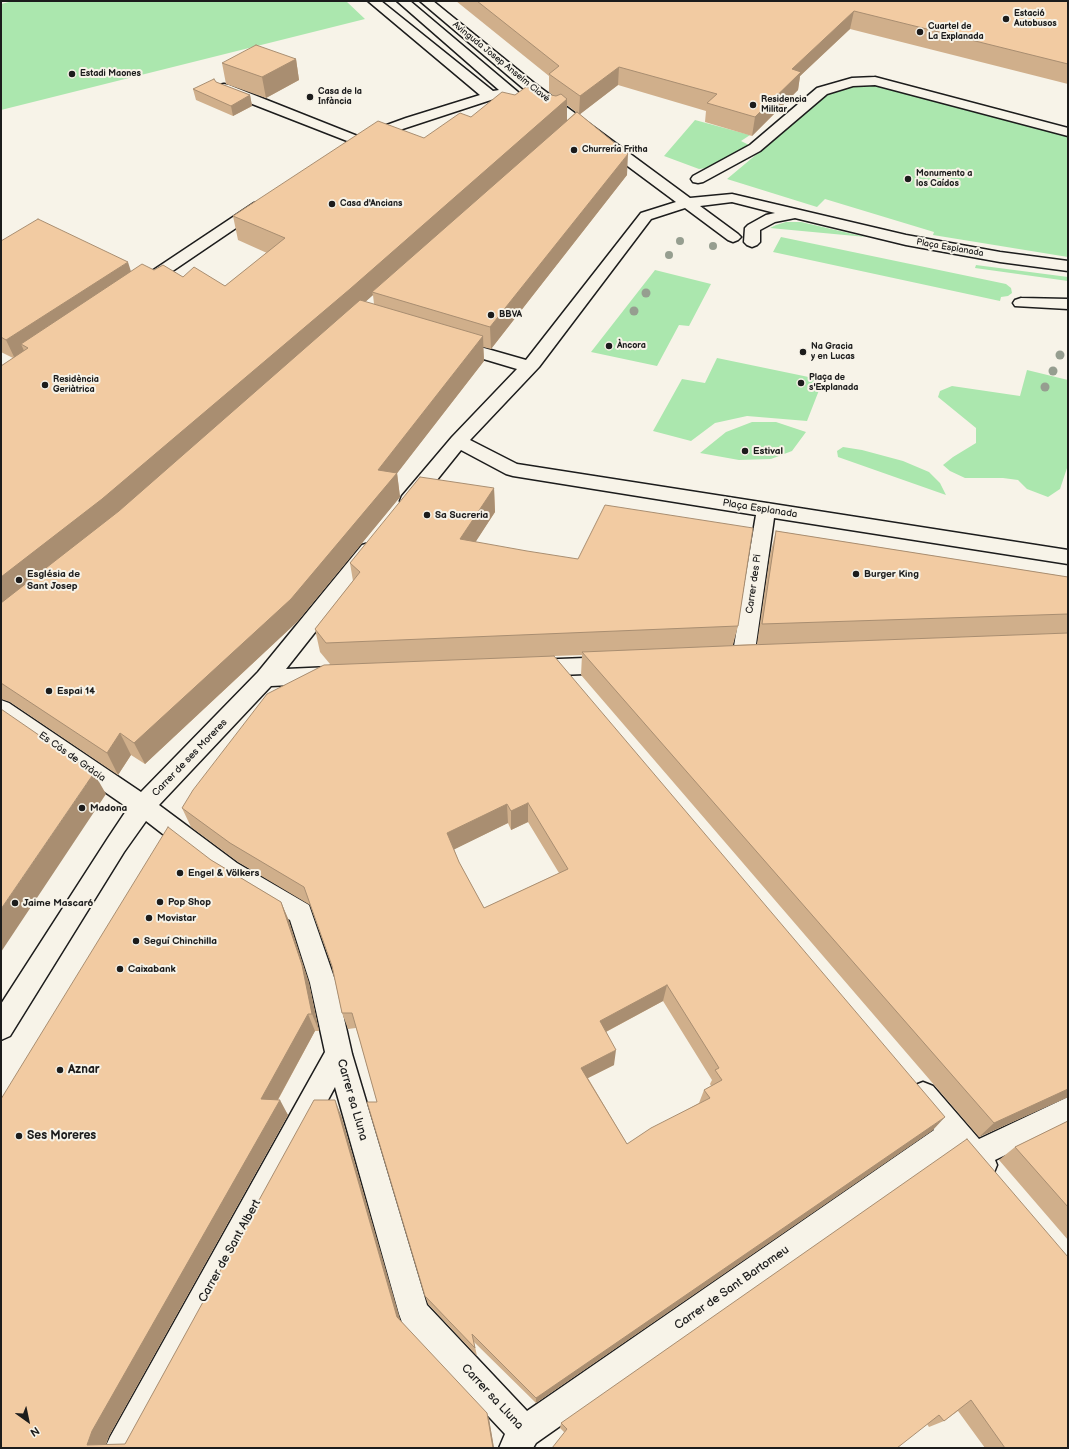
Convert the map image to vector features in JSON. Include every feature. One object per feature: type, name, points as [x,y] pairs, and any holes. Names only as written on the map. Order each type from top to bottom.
[{"type":"street","points":[[374,1],[490,96]]},
{"type":"street","name":"Avinguda Josep Anselm Clavé","points":[[402,1],[520,101],[573,127]]},
{"type":"street","name":"Avinguda Josep Anselm Clavé","points":[[426,1],[529,86],[573,127]]},
{"type":"street","points":[[698,179],[755,148],[822,91],[852,82],[875,82],[1068,132]]},
{"type":"street","points":[[347,150],[360,142],[411,121],[490,96],[529,86]]},
{"type":"street","points":[[224,88],[360,142]]},
{"type":"street","points":[[573,127],[661,183],[732,237]]},
{"type":"street","points":[[402,510],[458,441],[529,366],[646,216],[661,183]]},
{"type":"street","name":"Plaça Esplanada","points":[[646,216],[686,203],[732,198],[906,240],[1000,257],[1068,266]]},
{"type":"street","points":[[133,291],[271,199]]},
{"type":"street","points":[[752,242],[753,228],[771,218],[795,213]]},
{"type":"street","points":[[1021,303],[1068,304]]},
{"type":"street","points":[[441,341],[529,366]]},
{"type":"street","name":"Plaça Esplanada","points":[[458,441],[513,470],[1068,557]]},
{"type":"street","name":"Carrer des Pi","points":[[720,659],[751,657],[766,510]]},
{"type":"street","name":"Carrer de ses Moreres","points":[[1,1028],[116,845],[143,806],[266,678],[379,538]]},
{"type":"street","points":[[512,669],[628,664]]},
{"type":"street","points":[[559,667],[580,692]]},
{"type":"street","points":[[266,678],[353,675]]},
{"type":"street","name":"Es Cós de Gràcia","points":[[1,709],[143,806]]},
{"type":"street","name":"Carrer sa Lluna","points":[[143,806],[229,871],[300,913],[323,983],[339,1054],[414,1314],[520,1440]]},
{"type":"street","name":"Carrer de Sant Albert","points":[[121,1448],[339,1054]]},
{"type":"street","points":[[908,1078],[996,1180]]},
{"type":"street","points":[[976,1155],[1068,1111]]},
{"type":"street","name":"Carrer de Sant Bartomeu","points":[[520,1440],[954,1133]]},
{"type":"green space","name":"Estadi Maones","points":[[13,1],[346,1],[365,19],[1,110],[1,4]]},
{"type":"green space","points":[[856,85],[886,86],[1068,136],[1068,257],[933,235],[934,232],[825,199],[817,207],[727,179],[831,92]]},
{"type":"green space","points":[[695,120],[750,135],[741,141],[749,145],[707,168],[699,169],[664,156]]},
{"type":"green space","points":[[786,222],[801,222],[866,237],[770,228]]},
{"type":"green space","points":[[781,237],[1006,284],[1011,288],[1012,293],[1008,296],[1001,297],[1000,301],[773,252]]},
{"type":"green space","points":[[976,265],[1068,277],[1068,281],[975,268]]},
{"type":"green space","points":[[655,270],[711,284],[689,326],[679,325],[657,366],[591,352]]},
{"type":"green space","points":[[717,358],[823,380],[807,421],[747,416],[715,423],[691,441],[653,431],[682,379],[705,383]]},
{"type":"green space","points":[[1027,370],[1068,380],[1068,465],[1060,489],[1048,497],[1027,489],[1018,480],[1003,478],[965,478],[950,471],[943,465],[976,443],[976,428],[938,397],[940,391],[952,386],[1020,396]]},
{"type":"green space","points":[[752,422],[776,422],[806,432],[792,451],[771,459],[739,460],[700,453],[726,432]]},
{"type":"green space","points":[[843,447],[862,450],[903,461],[929,472],[940,483],[946,495],[838,457],[837,451]]},
{"type":"building","points":[[477,1],[1068,1],[1068,64],[854,11],[792,69],[801,72],[755,117],[707,103],[717,94],[619,67],[580,96],[549,74],[559,66]]},
{"type":"building","points":[[256,45],[296,59],[262,77],[222,63]]},
{"type":"building","points":[[214,79],[216,82],[250,95],[231,106],[193,89]]},
{"type":"building","points":[[526,87],[556,96],[561,94],[567,99],[350,289],[102,499],[1,577],[1,366],[28,348],[21,344],[142,264],[154,270],[163,265],[183,277],[194,267],[225,286],[285,238],[233,216],[378,121],[424,138],[460,113],[471,117],[502,92],[515,95]]},
{"type":"building","points":[[577,112],[628,154],[490,327],[372,292]]},
{"type":"building","points":[[38,219],[128,262],[6,340],[1,337],[1,241]]},
{"type":"building","points":[[360,300],[483,336],[378,470],[397,473],[291,599],[134,743],[120,733],[107,753],[1,683],[1,603],[119,511]]},
{"type":"building","points":[[420,477],[494,488],[460,539],[578,559],[605,505],[753,528],[738,626],[326,643],[315,629],[360,572],[350,563]]},
{"type":"building","points":[[776,531],[1068,577],[1068,614],[762,624]]},
{"type":"building","points":[[1068,633],[1068,1089],[994,1123],[582,652]]},
{"type":"building","points":[[554,656],[945,1117],[536,1398],[472,1334],[475,1348],[425,1296],[367,1102],[377,1102],[352,1013],[342,1013],[332,966],[304,887],[230,843],[182,808],[193,790],[267,694],[324,665]],"holes":[[[528,803],[568,869],[484,908],[459,862],[447,833],[507,804],[511,811]],[[667,985],[719,1068],[715,1070],[722,1080],[704,1090],[710,1098],[651,1128],[627,1144],[581,1068],[616,1050],[600,1021]]]},
{"type":"building","points":[[1,709],[94,773],[1,909]]},
{"type":"building","points":[[168,827],[211,860],[281,902],[302,965],[312,1014],[308,1014],[261,1099],[280,1100],[92,1431],[87,1445],[125,1444],[314,1100],[335,1100],[397,1317],[487,1413],[493,1448],[1,1448],[1,1099]]},
{"type":"building","points":[[1068,1121],[1068,1207],[1015,1147]]},
{"type":"building","points":[[967,1139],[1068,1257],[1068,1448],[1005,1448],[971,1400],[944,1421],[939,1415],[897,1448],[552,1448],[567,1429],[561,1423]]},
{"type":"place","name":"Estació Autobusos","points":[[1006,19]]},
{"type":"place","name":"Cuartel de La Explanada","points":[[920,32]]},
{"type":"place","name":"Estadi Maones","points":[[72,74]]},
{"type":"place","name":"Casa de la Infància","points":[[310,97]]},
{"type":"place","name":"Residencia Militar","points":[[753,105]]},
{"type":"place","name":"Churrería Fritha","points":[[574,150]]},
{"type":"place","name":"Monumento a los Caídos","points":[[908,179]]},
{"type":"place","name":"Casa d'Ancians","points":[[332,204]]},
{"type":"place","name":"BBVA","points":[[491,315]]},
{"type":"place","name":"Àncora","points":[[609,346]]},
{"type":"place","name":"Na Gracia y en Lucas","points":[[803,352]]},
{"type":"place","name":"Plaça de s'Explanada","points":[[801,383]]},
{"type":"place","name":"Residència Geriàtrica","points":[[45,385]]},
{"type":"place","name":"Estival","points":[[745,451]]},
{"type":"place","name":"Sa Sucreria","points":[[427,515]]},
{"type":"place","name":"Burger King","points":[[856,574]]},
{"type":"place","name":"Església de Sant Josep","points":[[19,580]]},
{"type":"place","name":"Espai 14","points":[[49,691]]},
{"type":"place","name":"Madona","points":[[82,808]]},
{"type":"place","name":"Engel & Völkers","points":[[180,873]]},
{"type":"place","name":"Pop Shop","points":[[160,902]]},
{"type":"place","name":"Jaime Mascaró","points":[[15,903]]},
{"type":"place","name":"Movistar","points":[[149,918]]},
{"type":"place","name":"Seguí Chinchilla","points":[[136,941]]},
{"type":"place","name":"Caixabank","points":[[120,969]]},
{"type":"place","name":"Aznar","points":[[60,1070]]},
{"type":"place","name":"Ses Moreres","points":[[19,1136]]}]
